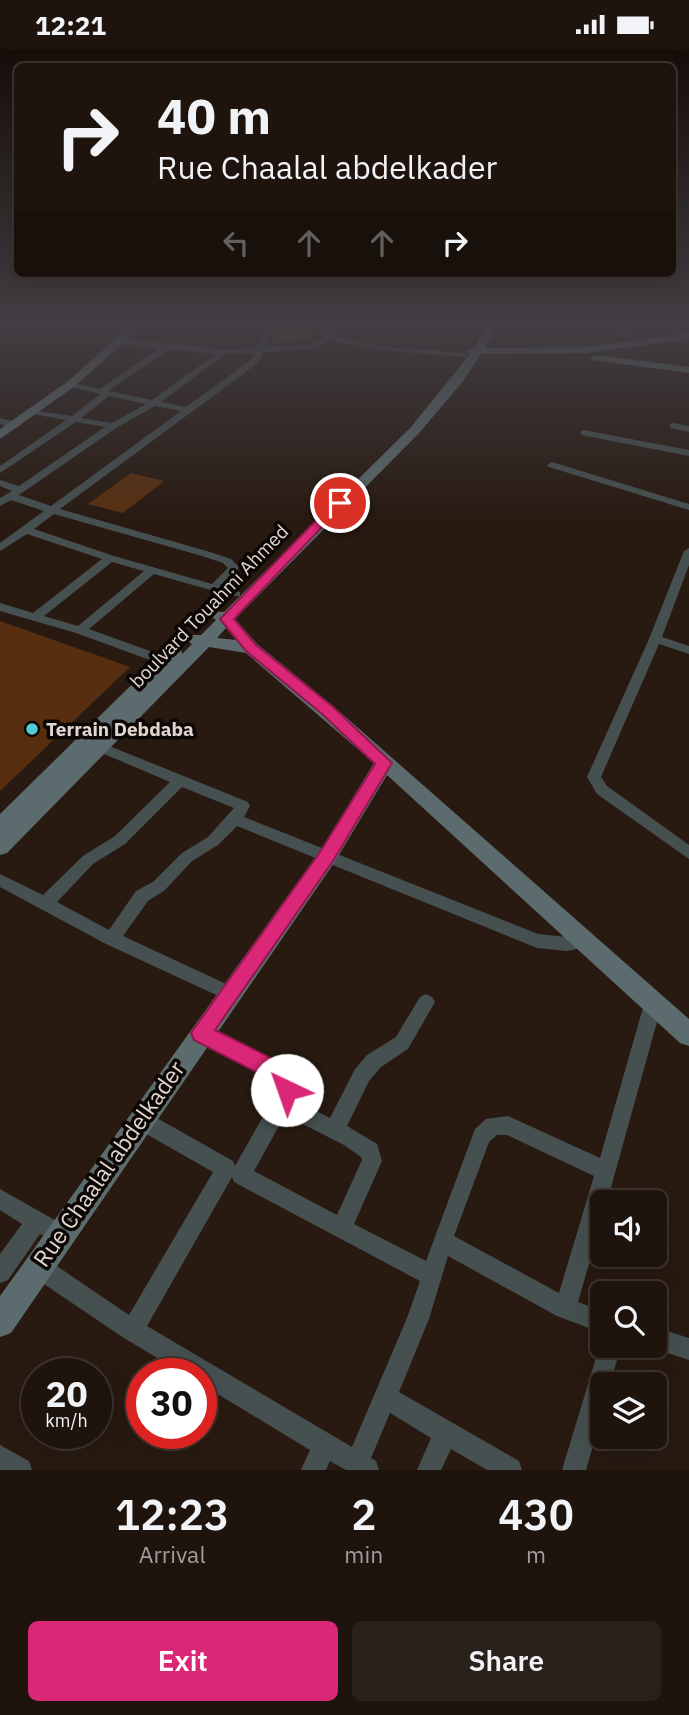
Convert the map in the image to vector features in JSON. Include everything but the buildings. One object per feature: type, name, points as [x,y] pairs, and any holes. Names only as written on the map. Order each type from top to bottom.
[{"type":"main road","points":[[0,435],[64,389]]},
{"type":"main road","name":"boulvard Touahmi Ahmed","points":[[0,847],[102,748],[196,640],[382,454],[440,389]]},
{"type":"main road","name":"boulvard Touahmi Ahmed","points":[[221,617],[236,594],[382,454]]},
{"type":"main road","points":[[221,617],[251,648],[327,709],[689,1035]]},
{"type":"main road","name":"boulvard Touahmi Ahmed","points":[[0,827],[165,661],[196,640]]},
{"type":"main road","points":[[196,640],[251,648]]},
{"type":"main road","name":"Rue Chaalal abdelkader","points":[[0,1322],[327,856],[384,763]]},
{"type":"street","points":[[93,389],[186,411]]},
{"type":"street","points":[[0,470],[74,419],[108,389]]},
{"type":"street","points":[[0,503],[113,426],[155,403],[173,389]]},
{"type":"street","points":[[0,548],[217,389]]},
{"type":"street","points":[[35,412],[113,426]]},
{"type":"street","points":[[0,421],[16,425]]},
{"type":"street","points":[[673,426],[689,429]]},
{"type":"street","points":[[584,433],[689,453]]},
{"type":"street","points":[[552,464],[689,507]]},
{"type":"street","points":[[0,483],[20,490]]},
{"type":"street","points":[[10,496],[227,561],[234,568],[214,588]]},
{"type":"street","points":[[26,530],[110,558],[236,594]]},
{"type":"street","points":[[688,555],[655,639],[594,777],[610,797],[689,852]]},
{"type":"street","points":[[36,616],[110,558]]},
{"type":"street","points":[[80,630],[153,569]]},
{"type":"street","points":[[0,607],[80,630],[165,661]]},
{"type":"street","points":[[655,639],[689,650]]},
{"type":"street","points":[[102,748],[240,802],[243,807],[235,819],[205,847],[178,865],[159,886],[142,896],[112,939]]},
{"type":"street","points":[[47,902],[88,860],[120,839],[180,780]]},
{"type":"street","points":[[235,819],[537,940],[567,944],[584,941]]},
{"type":"street","points":[[0,880],[47,902],[112,939],[231,994]]},
{"type":"street","points":[[335,1129],[362,1075],[374,1061],[402,1044],[426,1002]]},
{"type":"street","points":[[565,1308],[653,1004]]},
{"type":"street","points":[[132,1330],[281,1103],[287,1084],[279,1073],[201,1033]]},
{"type":"street","points":[[281,1103],[335,1129],[370,1151],[372,1161],[342,1227]]},
{"type":"street","points":[[141,1120],[432,1276]]},
{"type":"street","points":[[37,1266],[132,1330],[362,1467],[418,1319],[443,1241],[482,1136],[492,1126],[508,1125],[606,1171]]},
{"type":"street","points":[[0,1199],[60,1234]]},
{"type":"street","points":[[0,1272],[37,1221]]},
{"type":"street","points":[[443,1241],[565,1308],[590,1317]]},
{"type":"street","points":[[667,1342],[689,1349]]},
{"type":"street","points":[[574,1470],[607,1358]]},
{"type":"street","points":[[386,1398],[445,1435],[510,1470]]},
{"type":"street","points":[[429,1470],[445,1435]]},
{"type":"street","points":[[313,1470],[325,1445]]},
{"type":"street","points":[[0,1457],[20,1470]]},
{"type":"shaded area","points":[[131,473],[164,481],[123,513],[88,504]]},
{"type":"shaded area","name":"Terrain Debdaba","points":[[0,621],[130,667],[0,791]]},
{"type":"place","name":"Terrain Debdaba","points":[[32,729]]},
{"type":"route","points":[[287,1090],[287,1084],[279,1073],[201,1033],[327,856],[384,763],[327,709],[251,648],[227,619],[340,503]]}]
